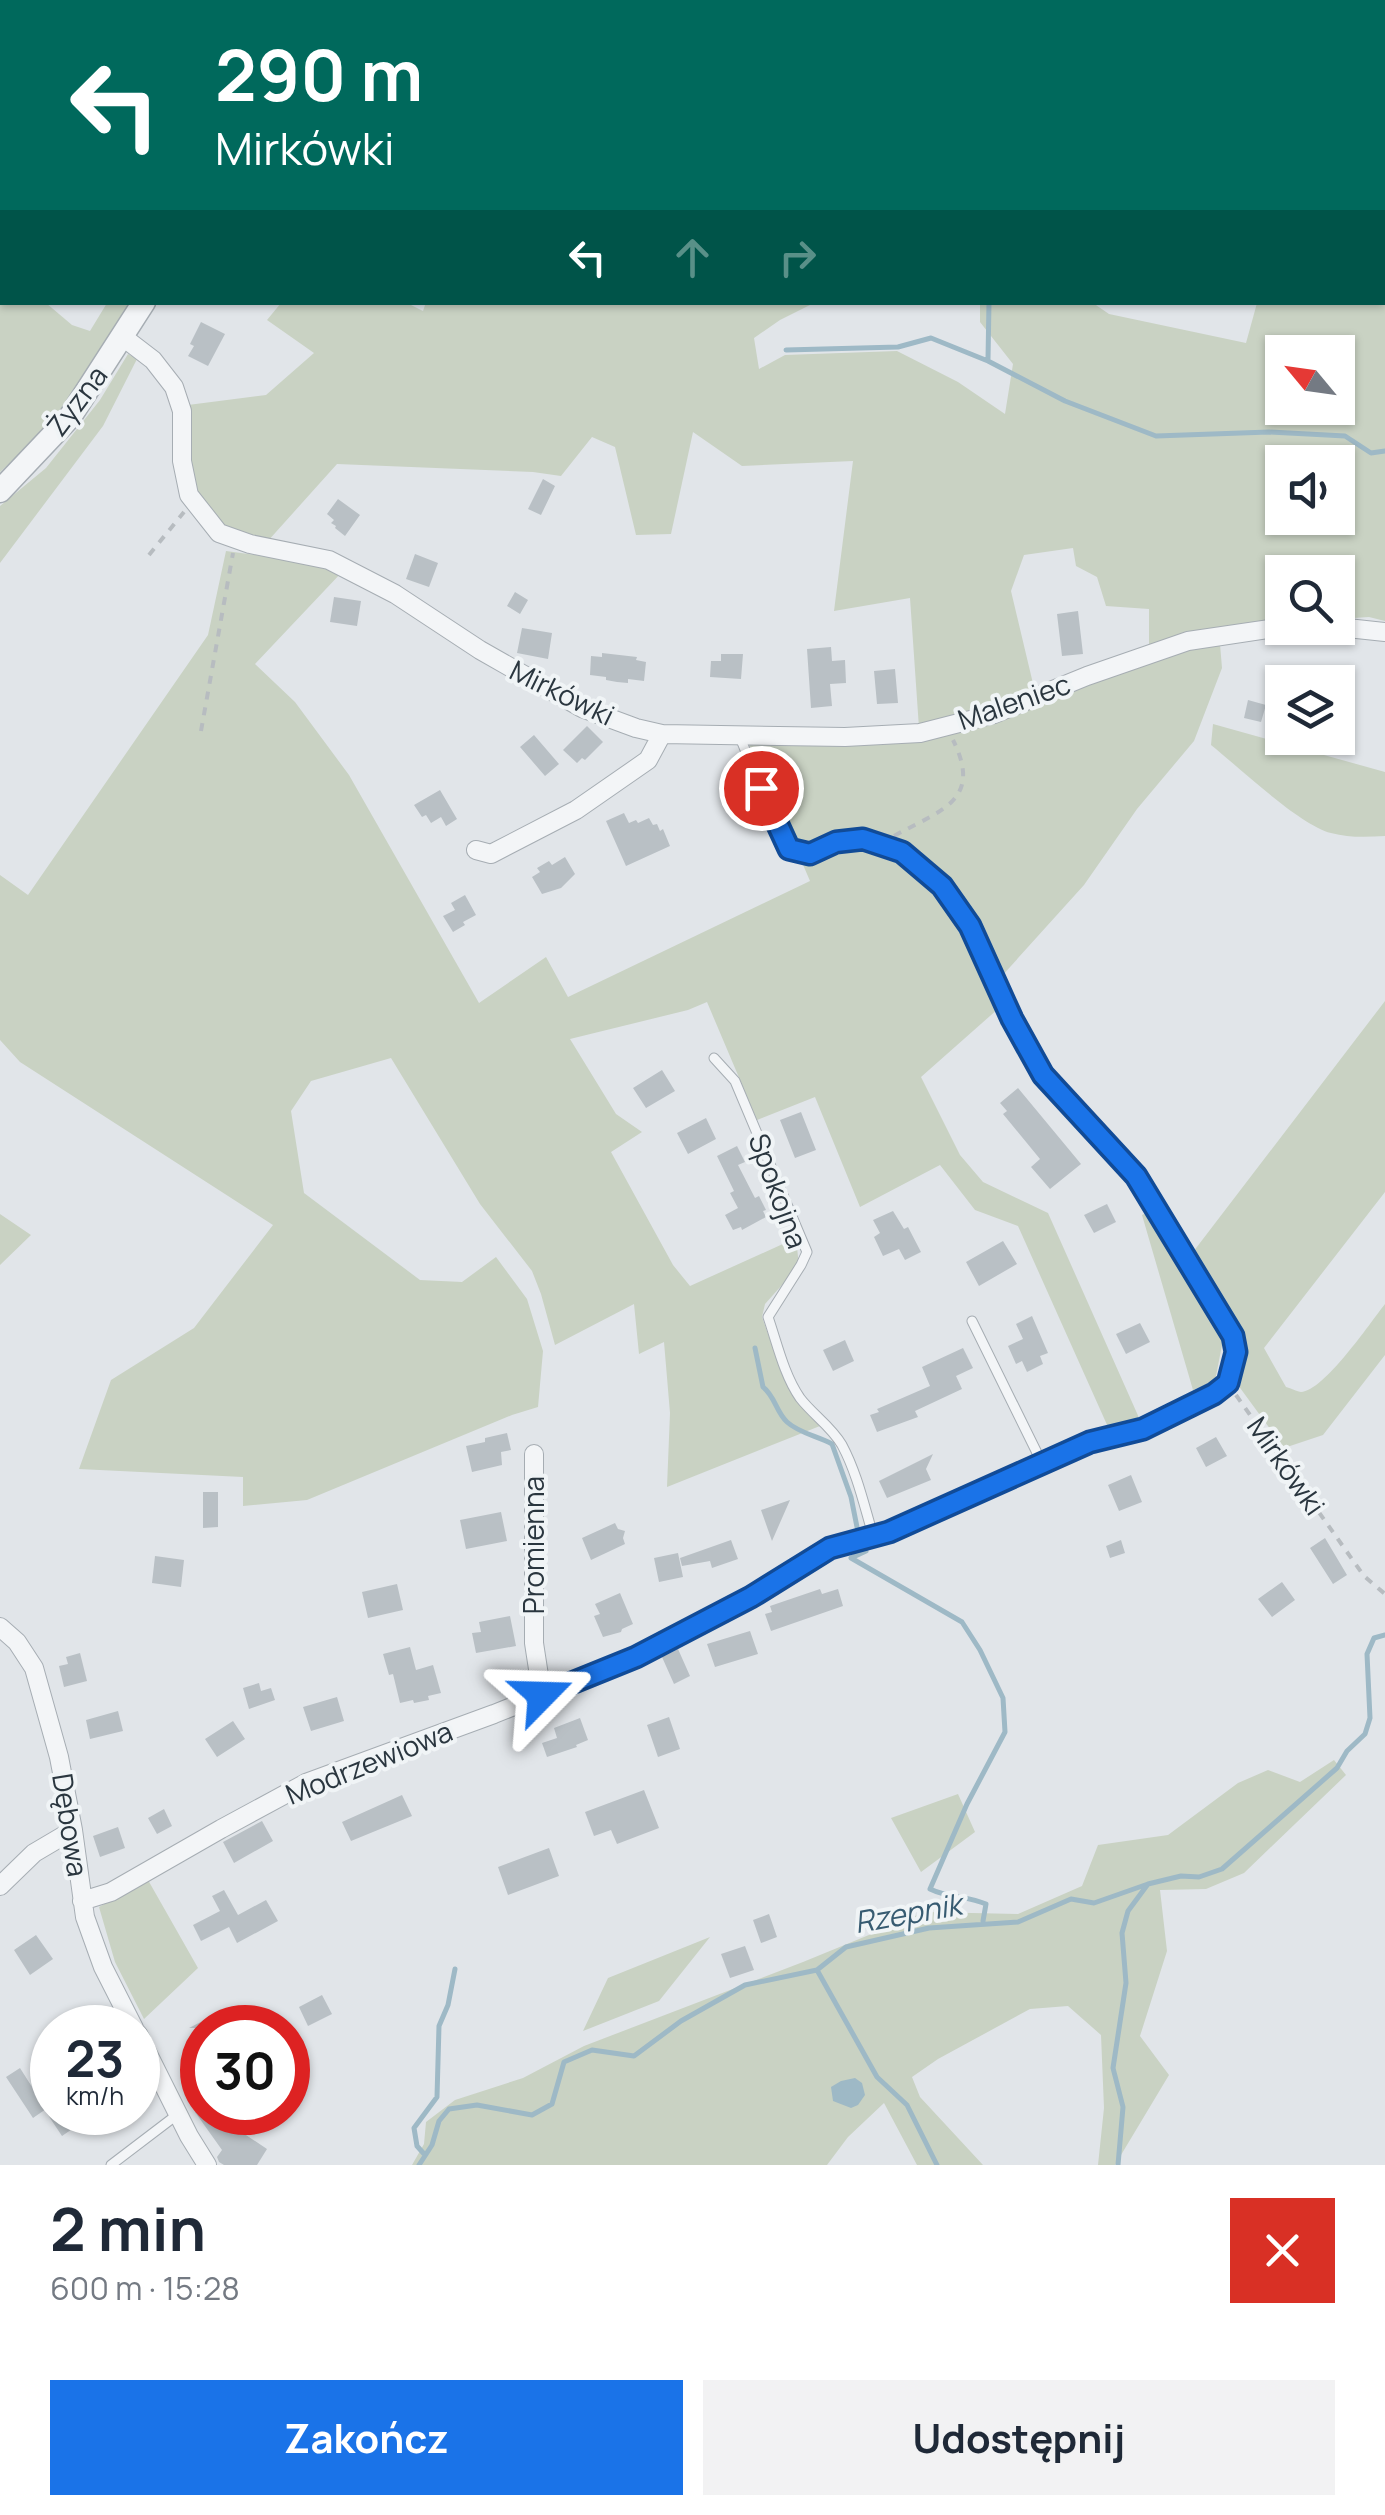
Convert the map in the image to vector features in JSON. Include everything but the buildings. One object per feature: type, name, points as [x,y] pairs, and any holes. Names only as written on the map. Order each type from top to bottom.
[{"type":"street","name":"Żyzna","points":[[0,491],[70,418],[142,305]]},
{"type":"street","points":[[123,337],[154,360],[174,386],[182,411],[182,462],[188,495],[193,501]]},
{"type":"street","name":"Mirkówki","points":[[193,501],[219,533],[329,560],[395,594],[480,650],[582,708],[662,734],[738,734]]},
{"type":"street","points":[[1355,629],[1385,632]]},
{"type":"street","name":"Maleniec","points":[[738,734],[920,733],[994,714],[1188,641],[1265,630]]},
{"type":"street","points":[[476,850],[491,854],[576,810],[648,760],[662,734]]},
{"type":"street","name":"Modrzewiowa","points":[[82,1901],[111,1892],[306,1783],[636,1657],[751,1597],[830,1548],[873,1538],[1090,1442],[1143,1429],[1214,1394],[1228,1383]]},
{"type":"street","name":"Promienna","points":[[534,1454],[534,1643],[542,1695]]},
{"type":"street","name":"Dębowa","points":[[0,1627],[17,1642],[34,1668],[59,1757],[85,1918],[123,2005]]},
{"type":"street","points":[[0,1886],[34,1853],[73,1830]]},
{"type":"street","name":"Dębowa","points":[[160,2078],[207,2165]]},
{"type":"lane","points":[[738,734],[789,849],[810,854],[836,842],[863,839],[902,852],[942,886],[970,926],[1012,1019],[1043,1075],[1136,1176],[1233,1336],[1236,1352],[1228,1383]]},
{"type":"lane","name":"Spokojna","points":[[714,1058],[735,1081],[807,1252],[768,1317],[777,1346],[800,1398],[826,1422],[841,1444],[859,1487],[873,1538]]},
{"type":"lane","points":[[972,1321],[1042,1463]]},
{"type":"lane","points":[[111,2165],[178,2114]]},
{"type":"path","points":[[150,555],[193,501]]},
{"type":"path","points":[[201,732],[236,539]]},
{"type":"path","points":[[879,844],[940,813],[958,796],[964,772],[946,726]]},
{"type":"path","name":"Mirkówki","points":[[1228,1383],[1364,1576],[1385,1594]]},
{"type":"green space","points":[[0,305],[48,305],[72,325],[90,331],[106,305],[132,305],[67,411],[0,472]]},
{"type":"green space","points":[[279,305],[411,305],[423,311],[425,305],[810,305],[754,338],[759,369],[785,355],[897,351],[958,382],[1005,414],[1013,364],[980,322],[980,305],[1096,305],[1109,314],[1246,343],[1256,305],[1385,305],[1385,621],[1355,618],[1355,555],[1265,555],[1265,624],[1149,645],[1149,609],[1106,606],[1097,577],[1076,566],[1073,548],[1024,555],[1011,591],[1035,692],[919,728],[910,598],[834,611],[853,461],[742,466],[693,432],[671,534],[636,535],[615,447],[592,437],[561,476],[337,464],[267,542],[222,524],[209,512],[194,485],[191,470],[188,405],[266,395],[314,353],[267,320]]},
{"type":"green space","points":[[128,354],[137,359],[103,426],[0,563],[0,506],[46,468],[100,400]]},
{"type":"green space","points":[[226,551],[301,561],[342,572],[255,664],[295,702],[349,775],[479,1003],[546,957],[568,997],[810,881],[801,860],[838,848],[869,847],[925,879],[956,917],[999,1008],[921,1077],[960,1155],[983,1182],[1048,1213],[1140,1420],[1108,1427],[1018,1226],[975,1210],[940,1165],[860,1207],[815,1097],[757,1120],[707,1002],[570,1039],[616,1114],[642,1132],[611,1152],[673,1265],[690,1286],[796,1238],[799,1266],[765,1304],[762,1317],[798,1402],[820,1426],[667,1487],[670,1413],[664,1342],[639,1354],[634,1304],[555,1345],[532,1271],[480,1204],[391,1058],[311,1081],[291,1111],[304,1193],[420,1280],[462,1282],[496,1257],[527,1299],[543,1351],[538,1407],[307,1500],[243,1506],[243,1477],[79,1469],[111,1380],[194,1328],[273,1225],[20,1062],[0,1040],[0,875],[28,895],[208,635]]},
{"type":"green space","points":[[1220,644],[1222,668],[1194,741],[1137,809],[1084,885],[1001,977],[956,894],[923,860],[904,848],[863,835],[812,846],[792,840],[748,742],[910,739],[1177,650]]},
{"type":"green space","points":[[1213,724],[1265,739],[1265,755],[1324,755],[1385,772],[1385,836],[1338,835],[1318,828],[1211,745]]},
{"type":"green space","points":[[1385,1001],[1385,1192],[1264,1348],[1286,1387],[1301,1392],[1311,1389],[1334,1369],[1385,1304],[1385,1355],[1323,1435],[1284,1448],[1235,1381],[1241,1366],[1237,1332],[1190,1256]]},
{"type":"green space","points":[[1150,1211],[1223,1340],[1215,1381],[1193,1390],[1142,1215]]},
{"type":"green space","points":[[0,1214],[31,1235],[0,1265]]},
{"type":"green space","points":[[1334,1760],[1346,1775],[1244,1873],[1206,1889],[1160,1890],[1167,1951],[1140,2036],[1169,2075],[1115,2165],[1098,2165],[1104,2108],[1101,2035],[1068,2006],[1030,2009],[912,2077],[920,2097],[983,2165],[917,2165],[884,2103],[848,2137],[827,2165],[412,2165],[424,2144],[426,2122],[455,2100],[523,2078],[584,2046],[925,1912],[1018,1914],[1082,1886],[1098,1845],[1168,1835],[1238,1783],[1268,1770],[1300,1782]]},
{"type":"green space","points":[[958,1794],[975,1832],[921,1872],[891,1818]]},
{"type":"green space","points":[[148,1880],[198,1968],[159,2005],[137,2005],[115,1962],[99,1907]]},
{"type":"green space","points":[[710,1937],[659,2001],[583,2031],[608,1978]]},
{"type":"water","points":[[855,2078],[862,2083],[865,2095],[858,2105],[851,2108],[833,2101],[831,2087]]},
{"type":"waterway","points":[[988,359],[989,305]]},
{"type":"waterway","points":[[786,350],[898,347],[931,338],[988,361],[1065,401],[1156,436],[1269,432],[1345,436],[1371,453],[1385,451]]},
{"type":"waterway","points":[[755,1348],[763,1387],[783,1418],[797,1429],[832,1444],[857,1527]]},
{"type":"waterway","points":[[866,1551],[851,1558],[962,1622],[1003,1698],[1005,1732],[967,1804],[930,1889],[986,1904],[983,1921]]},
{"type":"waterway","points":[[1148,1884],[1181,1876],[1199,1877],[1222,1869],[1337,1768],[1347,1751],[1365,1734],[1370,1718],[1367,1654],[1374,1638],[1385,1635]]},
{"type":"waterway","name":"Rzepnik","points":[[419,2165],[432,2145],[439,2121],[449,2109],[477,2105],[532,2115],[552,2104],[564,2062],[592,2050],[634,2056],[681,2021],[745,1985],[817,1970],[846,1947],[929,1928],[1018,1922],[1071,1899],[1094,1903],[1148,1884],[1128,1911],[1122,1933],[1126,1983],[1113,2068],[1123,2107],[1118,2165]]},
{"type":"waterway","points":[[425,2155],[417,2146],[414,2128],[437,2097],[439,2026],[455,1969]]},
{"type":"waterway","points":[[817,1970],[877,2077],[907,2105],[937,2165]]},
{"type":"route","points":[[542,1695],[636,1657],[751,1597],[830,1548],[889,1532],[1090,1442],[1143,1429],[1214,1394],[1228,1383],[1233,1366],[1233,1336],[1136,1176],[1043,1075],[1012,1019],[970,926],[942,886],[902,852],[863,839],[836,842],[810,854],[789,849],[761,788]]}]
